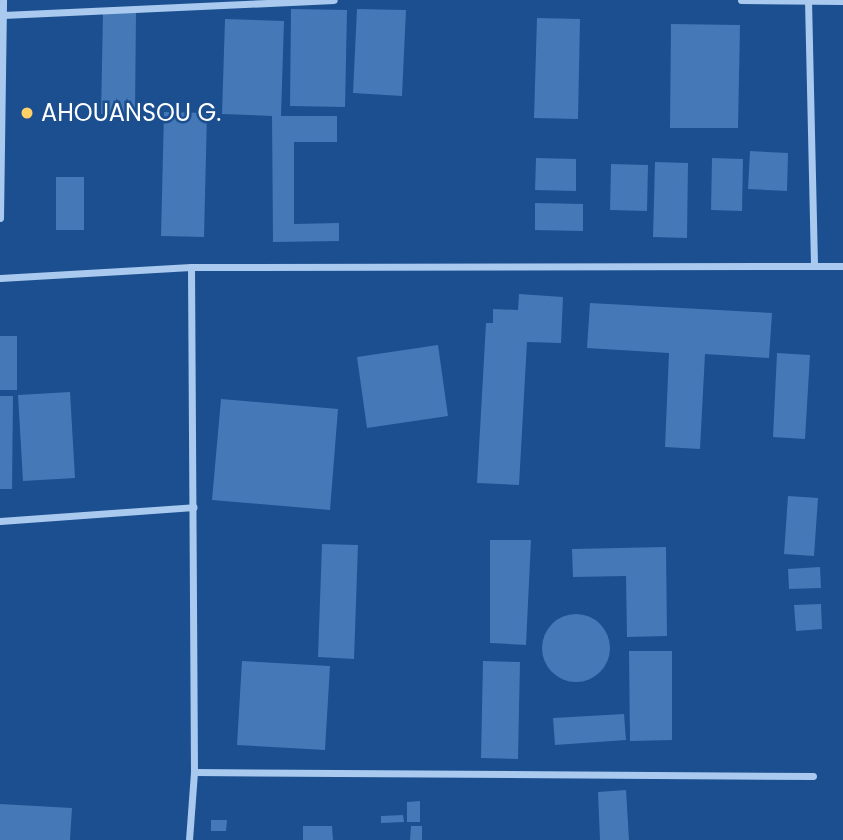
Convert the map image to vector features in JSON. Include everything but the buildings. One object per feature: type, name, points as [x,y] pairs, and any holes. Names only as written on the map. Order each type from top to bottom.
[{"type":"street","points":[[0,218],[4,0]]},
{"type":"street","points":[[4,15],[334,0]]},
{"type":"street","points":[[741,0],[843,1]]},
{"type":"street","points":[[808,0],[814,265]]},
{"type":"street","points":[[0,278],[191,267],[843,266]]},
{"type":"street","points":[[189,840],[194,772],[191,267]]},
{"type":"street","points":[[0,521],[193,507]]},
{"type":"street","points":[[194,772],[813,776]]},
{"type":"place","name":"AHOUANSOU G.","points":[[27,113]]}]
